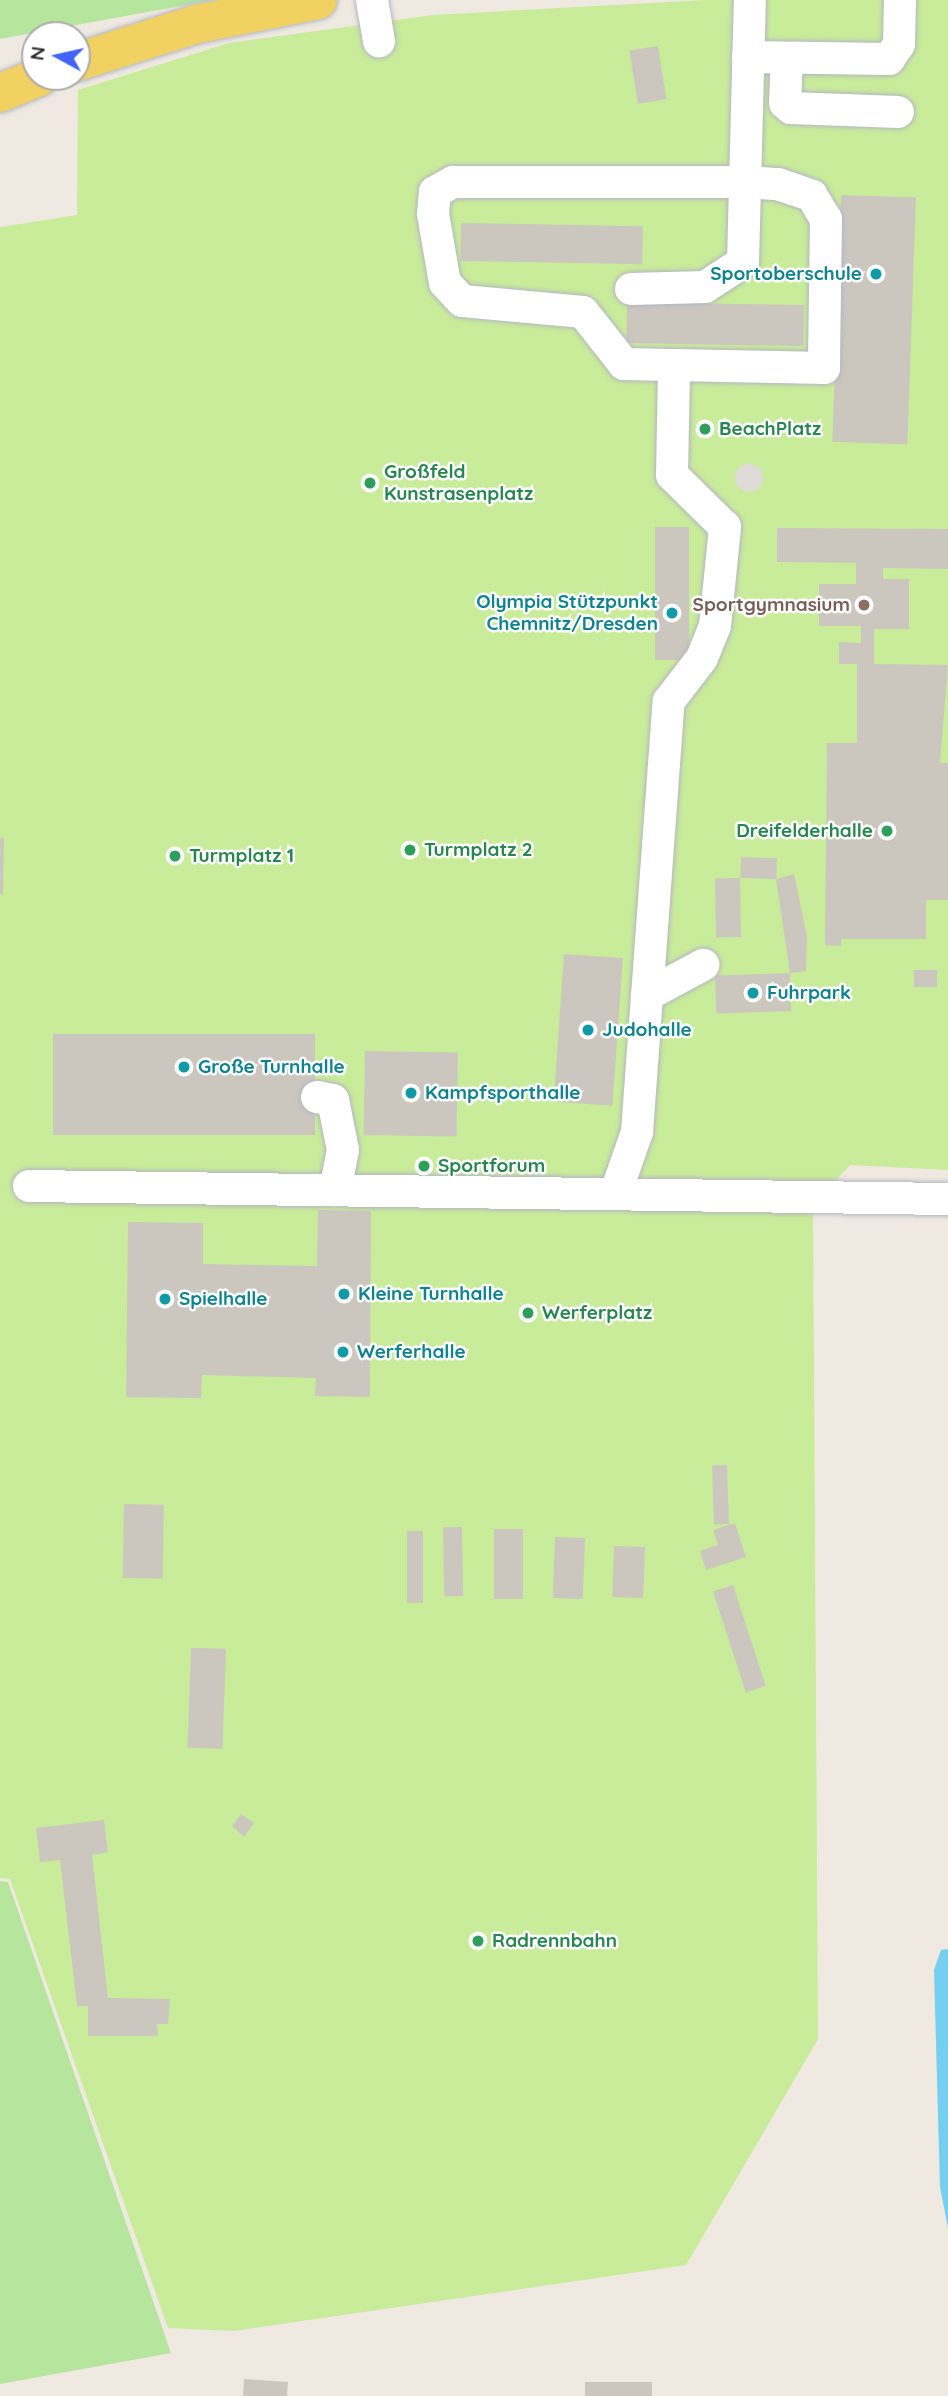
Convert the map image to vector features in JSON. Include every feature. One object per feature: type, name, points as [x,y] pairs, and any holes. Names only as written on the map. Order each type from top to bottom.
[{"type":"main road","points":[[91,58],[197,24],[318,0]]},
{"type":"main road","points":[[0,93],[21,84]]},
{"type":"lane","points":[[372,0],[379,41]]},
{"type":"lane","points":[[631,289],[705,287],[738,269],[745,253],[750,0]]},
{"type":"lane","points":[[748,57],[792,60],[889,59],[899,44],[900,0]]},
{"type":"lane","points":[[792,60],[785,103],[797,110],[898,112]]},
{"type":"lane","points":[[453,182],[746,182],[778,184],[823,206],[824,368],[674,366],[615,359],[591,320],[573,309],[475,304],[453,295],[442,273],[435,192],[453,182]]},
{"type":"lane","points":[[616,1192],[637,1132],[669,701],[702,658],[715,626],[725,527],[672,475],[674,366]]},
{"type":"lane","points":[[647,995],[703,965]]},
{"type":"lane","points":[[317,1097],[333,1100],[336,1112],[343,1150],[335,1190]]},
{"type":"lane","points":[[29,1185],[616,1192],[878,1205],[948,1199]]},
{"type":"green space","points":[[0,0],[213,0],[91,22],[21,21],[21,35],[0,39]]},
{"type":"green space","name":"Sportforum","points":[[705,0],[948,0],[948,1170],[850,1165],[813,1205],[818,2039],[686,2265],[234,2331],[168,2328],[10,1879],[0,1878],[0,227],[77,215],[78,91],[91,91],[91,86],[229,43],[433,15]]},
{"type":"green space","points":[[0,1881],[8,1882],[171,2353],[0,2384]]},
{"type":"shaded area","points":[[749,464],[759,468],[763,478],[759,488],[749,492],[739,488],[735,478],[739,468]]},
{"type":"water","points":[[948,1949],[948,2228],[940,2187],[934,1970],[941,1950]]},
{"type":"building","points":[[658,46],[666,99],[638,104],[629,51]]},
{"type":"building","name":"Sportoberschule","points":[[841,195],[916,198],[907,444],[832,442]]},
{"type":"building","points":[[461,223],[643,226],[642,264],[460,261]]},
{"type":"building","points":[[627,302],[804,305],[803,346],[626,343]]},
{"type":"building","name":"Olympia Stützpunkt Chemnitz/Dresden","points":[[655,527],[689,527],[689,660],[655,660]]},
{"type":"building","name":"Dreifelderhalle","points":[[777,528],[948,529],[948,569],[883,568],[883,579],[909,579],[909,629],[874,629],[874,664],[948,665],[940,763],[948,763],[948,900],[926,900],[926,939],[841,939],[841,946],[825,945],[827,743],[857,743],[857,664],[839,664],[839,642],[861,643],[861,626],[819,626],[819,584],[856,584],[856,563],[777,562]]},
{"type":"building","points":[[0,838],[4,838],[3,895],[0,894]]},
{"type":"building","points":[[741,857],[777,858],[776,879],[740,878]]},
{"type":"building","points":[[794,874],[807,936],[806,971],[790,973],[776,879]]},
{"type":"building","points":[[715,878],[740,878],[741,937],[716,937]]},
{"type":"building","name":"Judohalle","points":[[564,954],[623,958],[613,1106],[554,1102]]},
{"type":"building","points":[[914,970],[937,970],[937,987],[914,987]]},
{"type":"building","name":"Fuhrpark","points":[[790,973],[791,1011],[716,1014],[715,976]]},
{"type":"building","name":"Große Turnhalle","points":[[53,1034],[315,1034],[315,1135],[53,1135]]},
{"type":"building","name":"Kampfsporthalle","points":[[365,1051],[458,1053],[457,1137],[364,1135]]},
{"type":"building","points":[[318,1210],[371,1211],[370,1397],[315,1396],[316,1378],[202,1375],[201,1398],[126,1397],[128,1222],[203,1223],[203,1264],[317,1266]]},
{"type":"building","points":[[727,1465],[729,1524],[714,1524],[712,1466]]},
{"type":"building","points":[[124,1504],[164,1505],[163,1579],[123,1578]]},
{"type":"building","points":[[735,1523],[746,1557],[706,1570],[700,1551],[718,1545],[713,1530]]},
{"type":"building","points":[[443,1527],[462,1527],[463,1596],[444,1596]]},
{"type":"building","points":[[494,1529],[523,1529],[523,1599],[494,1599]]},
{"type":"building","points":[[407,1531],[423,1531],[423,1603],[407,1603]]},
{"type":"building","points":[[555,1537],[585,1538],[583,1599],[553,1598]]},
{"type":"building","points":[[614,1546],[645,1547],[643,1598],[612,1597]]},
{"type":"building","points":[[733,1585],[766,1686],[746,1692],[713,1591]]},
{"type":"building","points":[[191,1648],[226,1649],[223,1749],[188,1748]]},
{"type":"building","points":[[241,1814],[254,1823],[244,1837],[232,1826]]},
{"type":"building","points":[[104,1820],[108,1852],[92,1855],[108,1998],[170,1999],[168,2024],[157,2024],[158,2036],[88,2036],[88,2006],[77,2006],[60,1860],[40,1862],[36,1828]]},
{"type":"building","points":[[244,2379],[288,2382],[287,2396],[243,2396]]},
{"type":"building","points":[[585,2382],[652,2382],[652,2396],[585,2396]]},
{"type":"place","name":"Sportoberschule","points":[[876,274]]},
{"type":"place","name":"BeachPlatz","points":[[705,429]]},
{"type":"place","name":"Großfeld Kunstrasenplatz","points":[[370,483]]},
{"type":"place","name":"Sportgymnasium","points":[[864,605]]},
{"type":"place","name":"Olympia Stützpunkt Chemnitz/Dresden","points":[[672,613]]},
{"type":"place","name":"Dreifelderhalle","points":[[887,831]]},
{"type":"place","name":"Turmplatz 2","points":[[410,850]]},
{"type":"place","name":"Turmplatz 1","points":[[175,856]]},
{"type":"place","name":"Fuhrpark","points":[[753,993]]},
{"type":"place","name":"Judohalle","points":[[588,1030]]},
{"type":"place","name":"Große Turnhalle","points":[[184,1067]]},
{"type":"place","name":"Kampfsporthalle","points":[[411,1093]]},
{"type":"place","name":"Sportforum","points":[[424,1166]]},
{"type":"place","name":"Kleine Turnhalle","points":[[344,1294]]},
{"type":"place","name":"Spielhalle","points":[[165,1299]]},
{"type":"place","name":"Werferplatz","points":[[528,1313]]},
{"type":"place","name":"Werferhalle","points":[[343,1352]]},
{"type":"place","name":"Radrennbahn","points":[[478,1941]]}]
